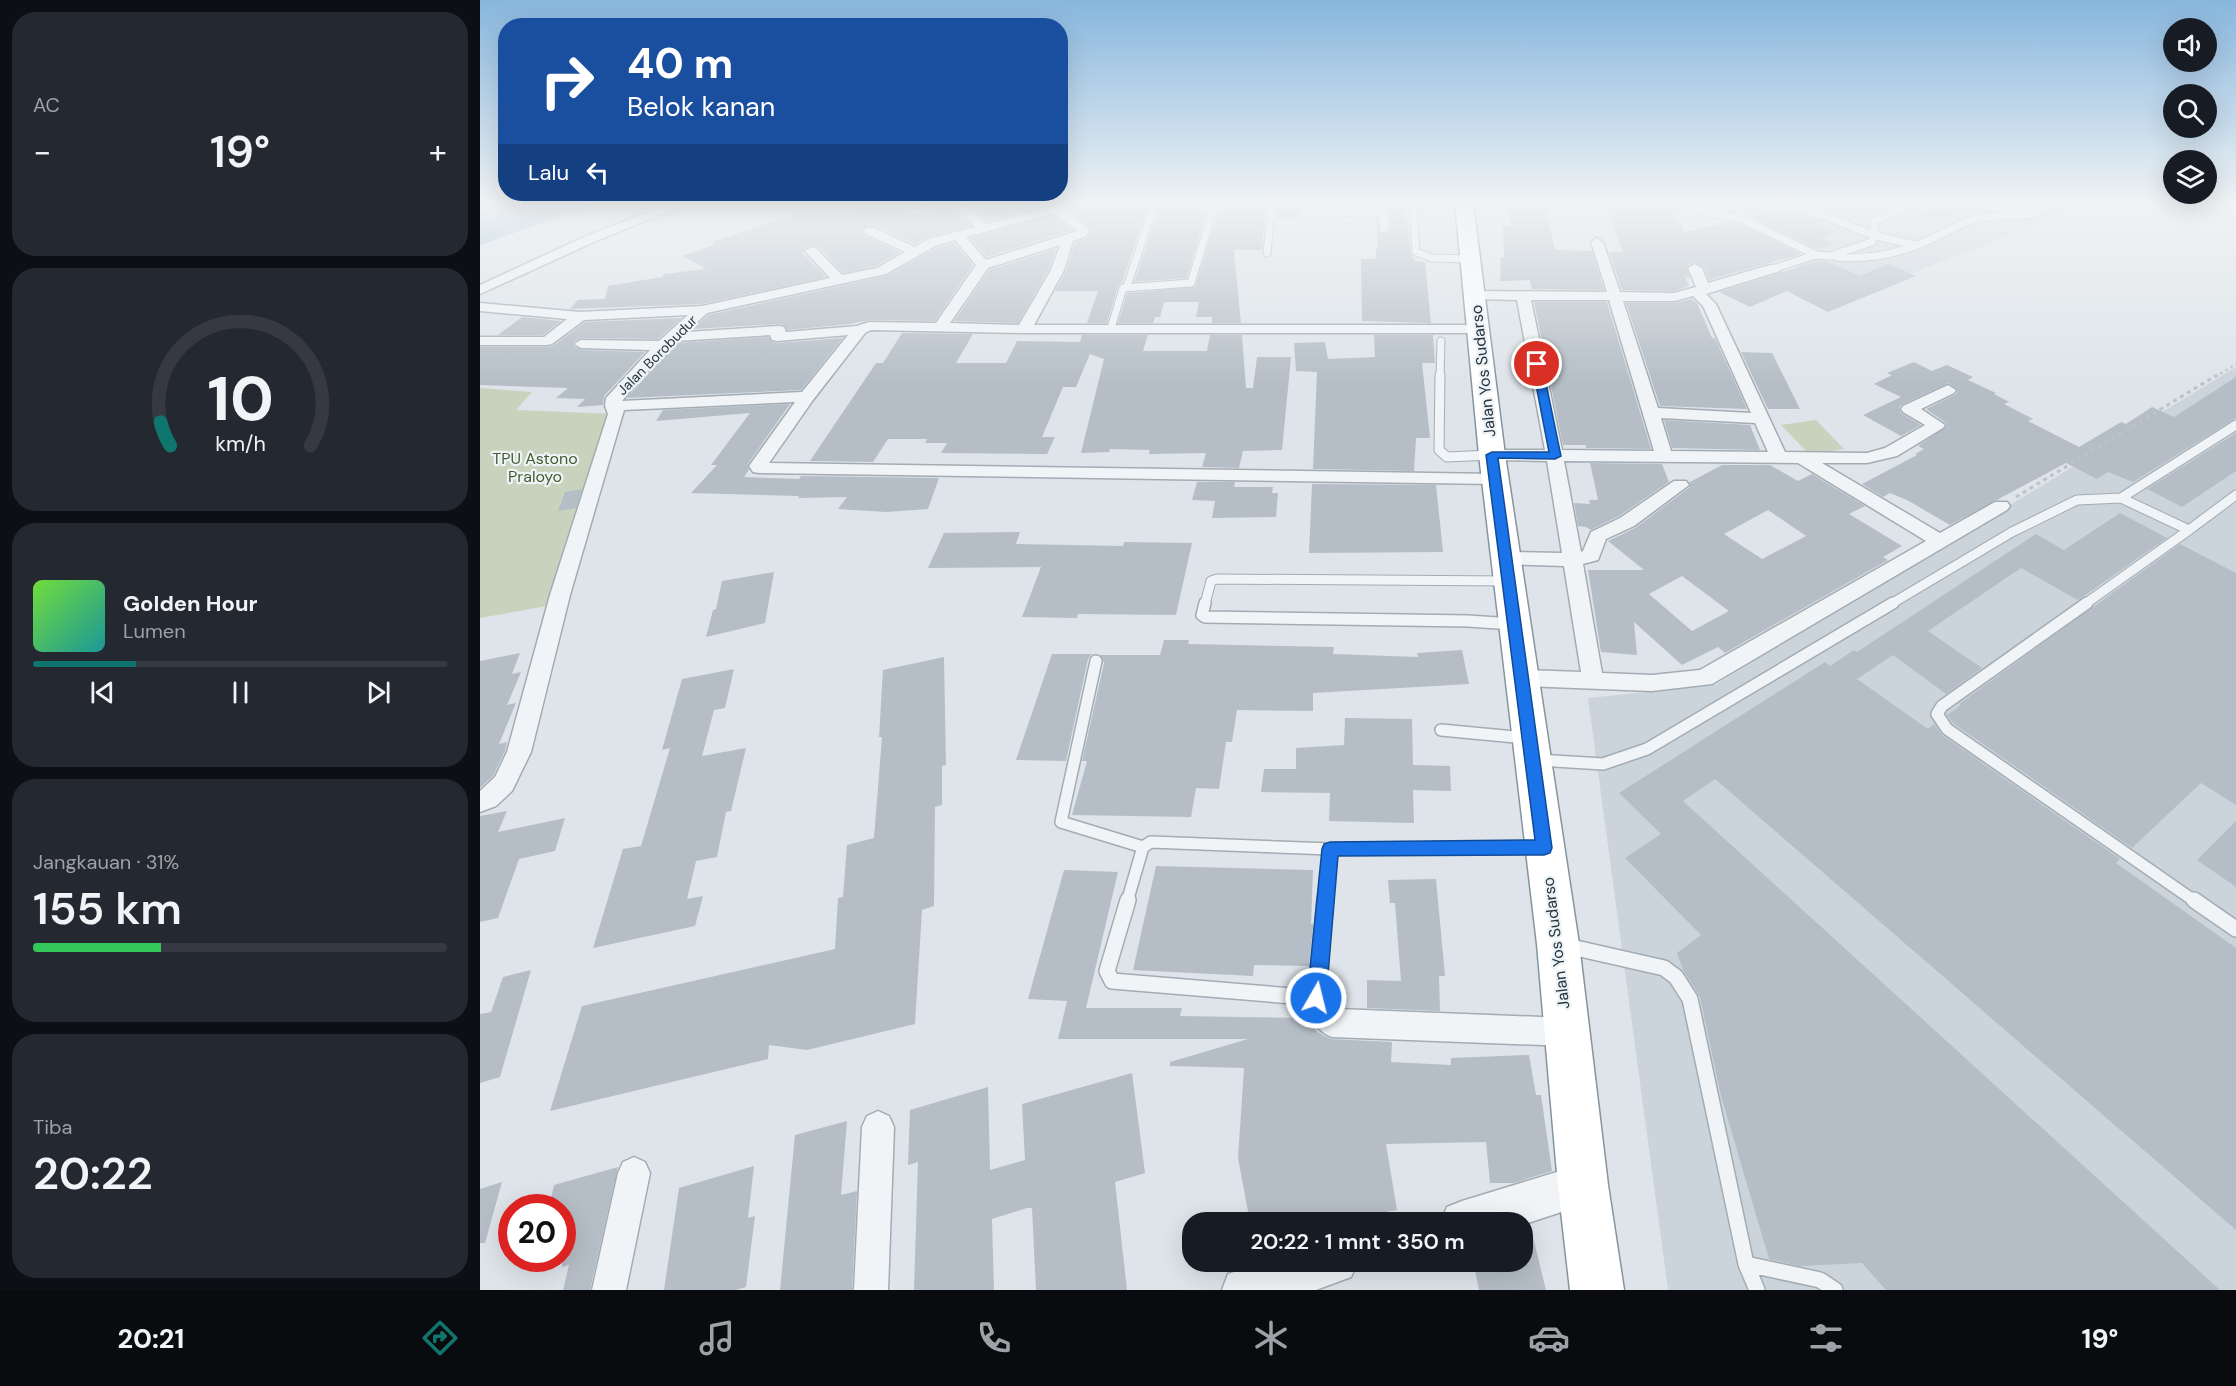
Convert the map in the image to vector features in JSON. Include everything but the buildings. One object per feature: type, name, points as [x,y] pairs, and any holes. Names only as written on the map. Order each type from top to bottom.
[{"type":"highway","name":"Jalan Yos Sudarso","points":[[1471,263],[1493,467],[1558,944],[1583,1185],[1598,1290]]},
{"type":"street","points":[[480,276],[508,263]]},
{"type":"street","points":[[480,290],[537,263]]},
{"type":"street","points":[[823,263],[839,280]]},
{"type":"street","name":"Jalan Borobudur","points":[[480,802],[488,799],[504,784],[519,752],[560,595],[616,414],[613,406],[614,398],[667,342],[702,310],[882,271],[899,263]]},
{"type":"street","points":[[940,327],[983,265],[989,263]]},
{"type":"street","points":[[1024,329],[1061,263]]},
{"type":"street","points":[[1604,263],[1664,456]]},
{"type":"street","points":[[1695,268],[1700,291],[1709,304],[1779,457]]},
{"type":"street","points":[[581,344],[667,342],[777,330],[779,331],[777,337],[865,328],[1111,328],[1476,312],[1523,296],[1675,297],[1775,268]]},
{"type":"street","points":[[1523,296],[1555,456],[1593,681]]},
{"type":"street","points":[[480,307],[580,316],[702,310]]},
{"type":"street","points":[[480,341],[547,341],[580,316]]},
{"type":"street","points":[[843,323],[865,328]]},
{"type":"street","points":[[865,328],[807,397],[758,464],[759,468],[1493,467],[1555,456],[1867,458],[1892,452],[1937,425],[1910,409],[1948,390]]},
{"type":"street","points":[[613,406],[807,397]]},
{"type":"street","points":[[1652,413],[1761,417]]},
{"type":"street","points":[[1804,458],[1940,541]]},
{"type":"street","points":[[1507,570],[1591,556],[1598,536],[1627,522],[1680,486]]},
{"type":"street","points":[[1521,678],[1652,683],[1704,678],[2001,506]]},
{"type":"street","points":[[1316,998],[1323,1013],[1332,1023],[1567,1032]]},
{"type":"street","points":[[871,1290],[878,1127]]},
{"type":"street","points":[[609,1290],[634,1173]]},
{"type":"street","points":[[1495,1212],[1583,1185]]},
{"type":"street","points":[[1244,1290],[1303,1272]]},
{"type":"lane","points":[[1111,328],[1123,288],[1127,286],[1135,263]]},
{"type":"lane","points":[[1127,286],[1187,285],[1191,283],[1197,263]]},
{"type":"lane","points":[[1775,268],[1790,263]]},
{"type":"lane","points":[[1441,341],[1439,450],[1447,457],[1493,467]]},
{"type":"lane","points":[[2121,498],[2233,430]]},
{"type":"lane","points":[[2236,495],[1942,706],[1937,714],[1947,729],[2236,929]]},
{"type":"lane","points":[[1442,730],[1603,764],[1647,749],[2012,532],[2077,500],[2121,498],[2189,530]]},
{"type":"lane","points":[[1507,570],[1217,579],[1211,581],[1202,615],[1205,617],[1468,621],[1514,624]]},
{"type":"lane","points":[[1096,661],[1061,822],[1143,847]]},
{"type":"lane","points":[[1330,849],[1316,998],[1112,981],[1107,971],[1143,847],[1151,842],[1330,849],[1544,848]]},
{"type":"lane","points":[[1558,944],[1664,968],[1676,977],[1690,999],[1746,1264],[1757,1290]]},
{"type":"lane","points":[[1746,1264],[1820,1280],[1835,1290]]},
{"type":"path","points":[[2001,506],[2236,364]]},
{"type":"shaded area","points":[[1794,263],[1937,263],[1849,298]]},
{"type":"shaded area","points":[[2236,367],[2236,1290],[1668,1290],[1588,698],[1715,685]]},
{"type":"green space","name":"TPU Astono Praloyo","points":[[480,388],[532,392],[516,410],[615,414],[564,547],[547,606],[480,618]]},
{"type":"green space","points":[[1816,420],[1844,449],[1809,454],[1781,425]]},
{"type":"route","points":[[1316,998],[1320,983],[1330,849],[1544,848],[1492,455],[1555,456],[1537,364]]}]
